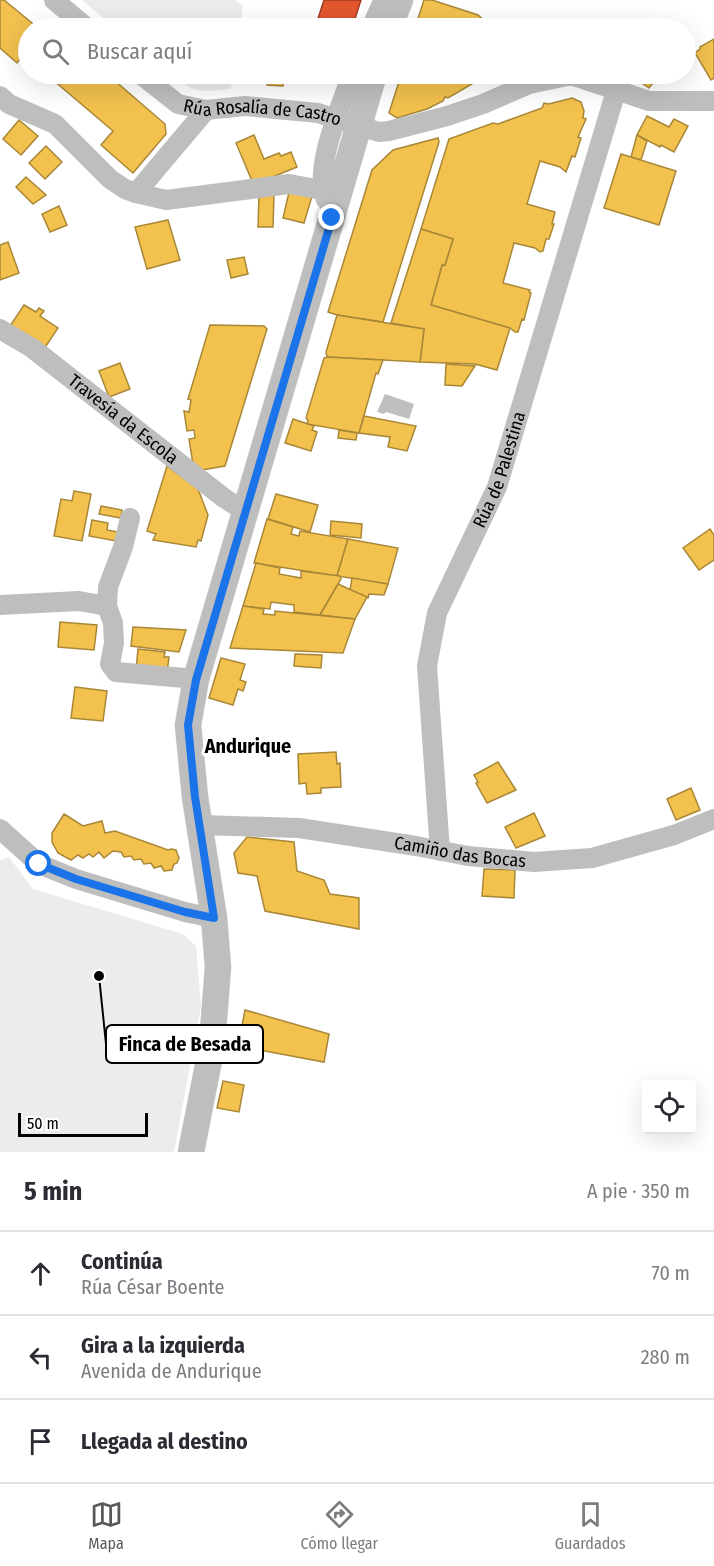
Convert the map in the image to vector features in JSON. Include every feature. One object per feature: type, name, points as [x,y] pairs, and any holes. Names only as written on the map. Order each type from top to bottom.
[{"type":"main road","points":[[387,18],[388,0]]},
{"type":"main road","points":[[191,1152],[212,1045],[218,968],[214,918],[195,797],[188,725],[196,680],[332,218],[347,122],[368,84]]},
{"type":"street","points":[[54,0],[75,18]]},
{"type":"street","points":[[377,18],[388,0]]},
{"type":"street","name":"Rúa Rosalía de Castro","points":[[153,84],[178,104],[206,110],[257,107],[318,113],[379,132],[447,117],[529,84]]},
{"type":"street","points":[[332,218],[322,190],[323,167],[347,122],[351,84]]},
{"type":"street","name":"Rúa Rosalía de Castro","points":[[596,84],[649,101],[714,101]]},
{"type":"street","name":"Rúa de Palestina","points":[[440,851],[427,666],[437,613],[497,487],[616,91]]},
{"type":"street","points":[[3,101],[55,124],[110,179],[136,193],[166,200],[289,184],[322,190]]},
{"type":"street","points":[[136,193],[206,110]]},
{"type":"street","name":"Travesía da Escola","points":[[0,329],[32,348],[130,426],[224,498],[246,512]]},
{"type":"street","points":[[130,519],[123,547],[108,587],[107,606],[114,623],[114,643],[110,664],[116,672],[196,680]]},
{"type":"street","points":[[0,605],[79,601],[107,606]]},
{"type":"street","name":"Camiño das Bocas","points":[[201,825],[299,828],[468,856],[534,862],[592,858],[674,835],[714,819]]},
{"type":"street","points":[[0,829],[39,864],[48,868],[76,879],[185,912],[214,918]]},
{"type":"shaded area","points":[[82,0],[235,0],[243,6],[241,18],[104,18]]},
{"type":"shaded area","points":[[232,84],[231,89],[204,91],[186,85]]},
{"type":"shaded area","points":[[385,394],[414,404],[409,419],[386,412],[384,414],[377,412]]},
{"type":"shaded area","points":[[9,857],[33,889],[183,934],[196,946],[201,1007],[174,1152],[0,1152],[0,860]]},
{"type":"building: Viviendas","points":[[0,0],[4,0],[26,18],[18,18],[17,63],[0,48]]},
{"type":"building: Viviendas","points":[[424,0],[432,0],[481,18],[418,18]]},
{"type":"building: Viviendas","points":[[714,39],[714,78],[711,80],[696,55],[700,47]]},
{"type":"building: Viviendas","points":[[58,84],[119,84],[165,124],[166,134],[133,173],[101,145],[113,131]]},
{"type":"building: Viviendas","points":[[267,84],[283,84],[283,86]]},
{"type":"building: Viviendas","points":[[398,84],[472,84],[427,109],[397,118],[389,113]]},
{"type":"building: Viviendas","points":[[572,98],[581,102],[584,111],[583,118],[586,119],[578,137],[581,138],[575,157],[572,156],[566,172],[560,167],[540,161],[527,204],[555,212],[549,239],[546,239],[543,251],[540,252],[535,248],[514,243],[503,283],[530,290],[531,293],[524,320],[522,319],[518,332],[431,305],[442,265],[445,265],[453,239],[421,229],[449,139],[542,108],[544,103],[549,104]]},
{"type":"building: Viviendas","points":[[647,116],[669,127],[674,119],[688,126],[674,152],[637,135]]},
{"type":"building: Viviendas","points":[[19,120],[38,136],[21,155],[3,139]]},
{"type":"building: Viviendas","points":[[254,135],[264,159],[279,153],[281,156],[291,152],[297,167],[265,180],[252,181],[236,143]]},
{"type":"building: Viviendas","points":[[637,135],[647,141],[641,160],[631,157]]},
{"type":"building: Viviendas","points":[[438,138],[439,142],[383,322],[328,312],[372,170],[393,150]]},
{"type":"building: Viviendas","points":[[46,146],[62,162],[45,179],[29,163]]},
{"type":"building: Viviendas","points":[[621,154],[676,171],[659,225],[604,208]]},
{"type":"building: Viviendas","points":[[26,177],[46,195],[33,204],[16,187]]},
{"type":"building: Viviendas","points":[[289,192],[312,196],[304,223],[283,218]]},
{"type":"building: Viviendas","points":[[259,194],[274,195],[273,227],[258,227]]},
{"type":"building: Viviendas","points":[[59,206],[67,225],[50,232],[42,214]]},
{"type":"building: Viviendas","points":[[168,220],[180,260],[147,269],[135,227]]},
{"type":"building: Viviendas","points":[[421,229],[453,239],[445,265],[442,265],[431,305],[510,328],[497,370],[475,364],[420,362],[424,329],[391,323]]},
{"type":"building: Viviendas","points":[[8,242],[19,273],[0,280],[0,245]]},
{"type":"building: Viviendas","points":[[244,257],[248,274],[231,278],[227,260]]},
{"type":"building: Viviendas","points":[[24,305],[36,312],[39,308],[44,311],[40,316],[58,328],[44,349],[10,326]]},
{"type":"building: Viviendas","points":[[337,315],[424,329],[420,362],[327,357],[326,352]]},
{"type":"building: Viviendas","points":[[210,325],[264,326],[267,329],[225,466],[202,470],[193,464],[189,439],[195,438],[194,430],[187,431],[184,411],[189,412],[191,400],[188,399]]},
{"type":"building: Viviendas","points":[[324,358],[383,360],[378,374],[376,373],[359,433],[307,424],[306,418]]},
{"type":"building: Viviendas","points":[[120,363],[130,389],[109,397],[99,371]]},
{"type":"building: Viviendas","points":[[446,364],[475,366],[462,386],[445,385]]},
{"type":"building: Viviendas","points":[[364,416],[416,426],[407,451],[388,447],[390,437],[359,433]]},
{"type":"building: Viviendas","points":[[293,419],[314,426],[312,430],[317,432],[311,451],[285,443]]},
{"type":"building: Viviendas","points":[[339,430],[357,433],[356,440],[338,438]]},
{"type":"building: Viviendas","points":[[167,466],[198,489],[208,515],[201,541],[198,540],[196,547],[153,540],[156,534],[147,531]]},
{"type":"building: Viviendas","points":[[74,491],[91,494],[82,541],[54,536],[61,499],[72,501]]},
{"type":"building: Viviendas","points":[[276,494],[318,505],[310,532],[268,519]]},
{"type":"building: Viviendas","points":[[101,506],[122,510],[121,518],[99,514]]},
{"type":"building: Viviendas","points":[[267,519],[293,527],[291,534],[299,536],[300,531],[348,539],[337,576],[254,563]]},
{"type":"building: Viviendas","points":[[92,520],[108,523],[107,530],[118,532],[116,541],[89,536]]},
{"type":"building: Viviendas","points":[[331,521],[362,524],[361,538],[330,535]]},
{"type":"building: Viviendas","points":[[710,529],[714,535],[714,560],[699,570],[683,548]]},
{"type":"building: Viviendas","points":[[348,539],[398,548],[388,584],[337,576]]},
{"type":"building: Viviendas","points":[[256,563],[280,568],[279,574],[301,578],[301,571],[340,576],[341,579],[320,615],[294,612],[294,605],[271,602],[270,609],[243,606]]},
{"type":"building: Viviendas","points":[[352,578],[388,584],[384,595],[369,594],[368,598],[350,590]]},
{"type":"building: Viviendas","points":[[338,584],[367,597],[355,619],[320,615]]},
{"type":"building: Viviendas","points":[[243,606],[264,609],[263,614],[275,615],[275,611],[355,619],[343,653],[230,648]]},
{"type":"building: Viviendas","points":[[60,622],[97,625],[94,650],[58,647]]},
{"type":"building: Viviendas","points":[[133,627],[186,630],[179,652],[131,646]]},
{"type":"building: Viviendas","points":[[138,649],[165,652],[164,657],[169,657],[167,673],[136,670]]},
{"type":"building: Viviendas","points":[[295,654],[322,655],[321,668],[294,666]]},
{"type":"building: Viviendas","points":[[221,658],[245,664],[240,680],[246,682],[243,691],[238,689],[233,705],[209,698]]},
{"type":"building: Viviendas","points":[[75,687],[107,691],[103,721],[71,718]]},
{"type":"building: Viviendas","points":[[336,752],[337,764],[340,763],[341,787],[321,788],[321,793],[307,794],[306,783],[299,784],[298,754]]},
{"type":"building: Viviendas","points":[[498,762],[516,790],[487,803],[474,775]]},
{"type":"building: Viviendas","points":[[691,788],[700,810],[676,820],[667,799]]},
{"type":"building: Viviendas","points":[[534,813],[545,836],[516,848],[505,827]]},
{"type":"building: Viviendas","points":[[64,814],[83,826],[102,821],[105,833],[115,831],[168,850],[176,850],[179,858],[177,863],[174,864],[172,870],[164,871],[161,866],[154,868],[151,863],[144,864],[141,859],[134,860],[131,856],[124,857],[121,852],[113,851],[104,858],[99,852],[93,857],[89,854],[83,858],[78,855],[71,860],[58,853],[52,842],[52,833]]},
{"type":"building: Viviendas","points":[[247,837],[294,842],[297,871],[324,880],[330,894],[359,898],[359,929],[265,911],[257,876],[238,873],[234,853]]},
{"type":"building: Viviendas","points":[[484,869],[515,870],[514,898],[482,896]]},
{"type":"building: Viviendas","points":[[245,1010],[329,1034],[324,1062],[238,1046]]},
{"type":"building: Viviendas","points":[[223,1081],[244,1085],[239,1112],[217,1108]]},
{"type":"building: Comercios","points":[[324,0],[361,0],[355,18],[318,18]]},
{"type":"place","name":"Finca de Besada","points":[[99,976]]},
{"type":"district","name":"Andurique","points":[[248,746]]},
{"type":"route","points":[[39,864],[76,879],[185,912],[214,918],[195,797],[188,725],[206,640],[332,218]]}]
